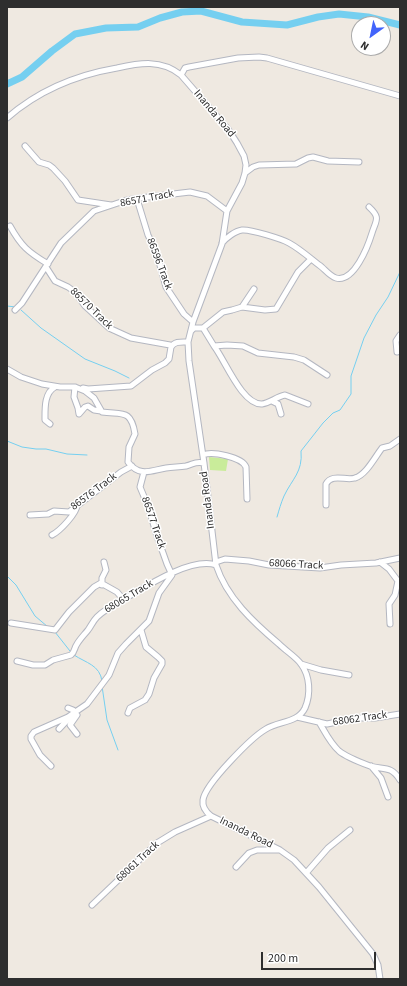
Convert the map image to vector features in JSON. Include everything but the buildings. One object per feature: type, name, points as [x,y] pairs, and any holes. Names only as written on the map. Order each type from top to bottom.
[{"type":"street","points":[[181,75],[185,68],[189,67],[238,58],[259,57],[278,60],[354,84],[400,96]]},
{"type":"street","name":"Inanda Road","points":[[7,118],[17,108],[49,89],[72,79],[129,66],[158,64],[168,67],[181,75],[216,114],[237,143],[244,156],[245,173],[227,211],[222,244],[193,322],[188,342],[189,361],[204,463],[216,564],[224,584],[244,612],[301,664],[308,679],[309,692],[305,708],[297,717],[266,729],[244,746],[228,763],[214,781],[203,799],[203,806],[210,816],[280,850],[307,872],[373,954],[378,965],[380,979]]},
{"type":"street","points":[[25,146],[39,162],[53,168],[65,181],[78,200],[112,206]]},
{"type":"street","points":[[245,173],[253,167],[259,165],[296,164],[313,157],[328,161],[359,162]]},
{"type":"street","name":"86571 Track","points":[[15,310],[47,266],[61,243],[94,211],[137,199],[182,192],[196,192],[206,196],[227,211]]},
{"type":"street","name":"86596 Track","points":[[137,199],[148,235],[157,254],[166,287],[184,314],[193,322]]},
{"type":"street","points":[[222,244],[237,231],[249,231],[289,243],[336,278],[344,277],[362,258],[377,220],[376,215],[369,207]]},
{"type":"street","points":[[10,226],[29,252],[47,266],[53,279]]},
{"type":"street","points":[[191,330],[194,328],[203,328],[223,312],[242,307],[265,310],[276,309],[298,272],[311,259]]},
{"type":"street","name":"86570 Track","points":[[42,273],[75,292],[85,306],[104,324],[116,332],[131,338],[170,345],[172,347]]},
{"type":"street","points":[[242,307],[254,289]]},
{"type":"street","points":[[203,328],[243,393],[255,404],[263,404],[285,395],[308,404]]},
{"type":"street","points":[[397,352],[396,340],[400,335]]},
{"type":"street","points":[[7,369],[20,377],[55,387],[88,389],[131,386],[152,370],[166,363],[169,359],[173,344],[188,342]]},
{"type":"street","points":[[214,346],[243,346],[258,352],[298,358],[327,374]]},
{"type":"street","points":[[50,424],[45,420],[45,405],[50,391],[55,387]]},
{"type":"street","points":[[77,388],[92,395],[101,411]]},
{"type":"street","points":[[77,388],[74,397],[79,414],[85,407],[88,406],[94,410],[122,413],[131,420],[136,434],[129,451],[128,462],[132,466],[144,472],[186,466],[197,461],[204,463]]},
{"type":"street","points":[[272,401],[278,404],[281,414]]},
{"type":"street","points":[[326,505],[327,482],[332,479],[352,479],[358,477],[373,461],[382,448],[390,446],[400,440]]},
{"type":"street","points":[[202,455],[207,453],[231,457],[240,460],[246,465],[247,499]]},
{"type":"street","name":"86576 Track","points":[[30,515],[48,514],[54,511],[69,512],[77,504],[121,472],[132,466]]},
{"type":"street","name":"86577 Track","points":[[144,472],[140,487],[167,564],[172,573]]},
{"type":"street","points":[[52,535],[58,532],[76,512],[77,504]]},
{"type":"street","name":"68066 Track","points":[[216,564],[225,559],[249,561],[269,565],[320,568],[380,562],[400,558]]},
{"type":"street","points":[[102,585],[102,577],[106,570],[104,562]]},
{"type":"street","points":[[380,562],[389,569],[398,581],[395,595],[389,604],[390,624]]},
{"type":"street","name":"68065 Track","points":[[17,661],[33,665],[45,665],[52,661],[71,655],[74,653],[79,640],[97,618],[123,599],[172,573],[203,563],[216,564]]},
{"type":"street","points":[[77,734],[70,725],[107,679],[118,654],[149,621],[159,593],[171,577],[172,573]]},
{"type":"street","points":[[11,623],[56,630],[69,612],[98,584],[117,592],[123,599]]},
{"type":"street","points":[[128,713],[130,708],[145,700],[149,694],[154,678],[162,664],[158,657],[146,647],[141,630]]},
{"type":"street","points":[[301,664],[321,670],[349,675]]},
{"type":"street","points":[[68,708],[75,712]]},
{"type":"street","points":[[51,766],[40,755],[31,739],[31,736],[34,732],[82,709]]},
{"type":"street","points":[[59,729],[75,712]]},
{"type":"street","name":"68062 Track","points":[[297,717],[319,722],[332,723],[353,718],[375,718],[400,714]]},
{"type":"street","points":[[319,722],[328,737],[340,752],[371,766],[392,770],[400,780]]},
{"type":"street","points":[[371,766],[381,778],[388,797]]},
{"type":"street","name":"68061 Track","points":[[92,905],[157,843],[175,832],[210,816]]},
{"type":"street","points":[[307,872],[328,848],[350,830]]},
{"type":"street","points":[[236,867],[250,854],[257,850],[280,850]]},
{"type":"green space","points":[[209,457],[228,459],[226,471],[210,470]]},
{"type":"waterway","points":[[7,84],[22,77],[52,51],[75,34],[106,28],[138,27],[160,18],[182,12],[201,11],[242,22],[287,25],[318,17],[339,14],[368,17],[400,25]]},
{"type":"waterway","points":[[277,517],[284,496],[299,470],[301,451],[323,423],[333,413],[340,410],[351,394],[351,376],[364,338],[376,315],[388,297],[400,272]]},
{"type":"waterway","points":[[7,306],[16,307]]},
{"type":"waterway","points":[[21,310],[41,328],[85,359],[129,378]]},
{"type":"waterway","points":[[7,441],[22,447],[46,449],[67,454],[87,455]]},
{"type":"waterway","points":[[7,576],[16,585],[35,616],[48,627]]},
{"type":"waterway","points":[[55,632],[70,651]]},
{"type":"waterway","points":[[74,655],[92,665],[98,671],[102,681]]},
{"type":"waterway","points":[[102,686],[107,720],[118,750]]}]
